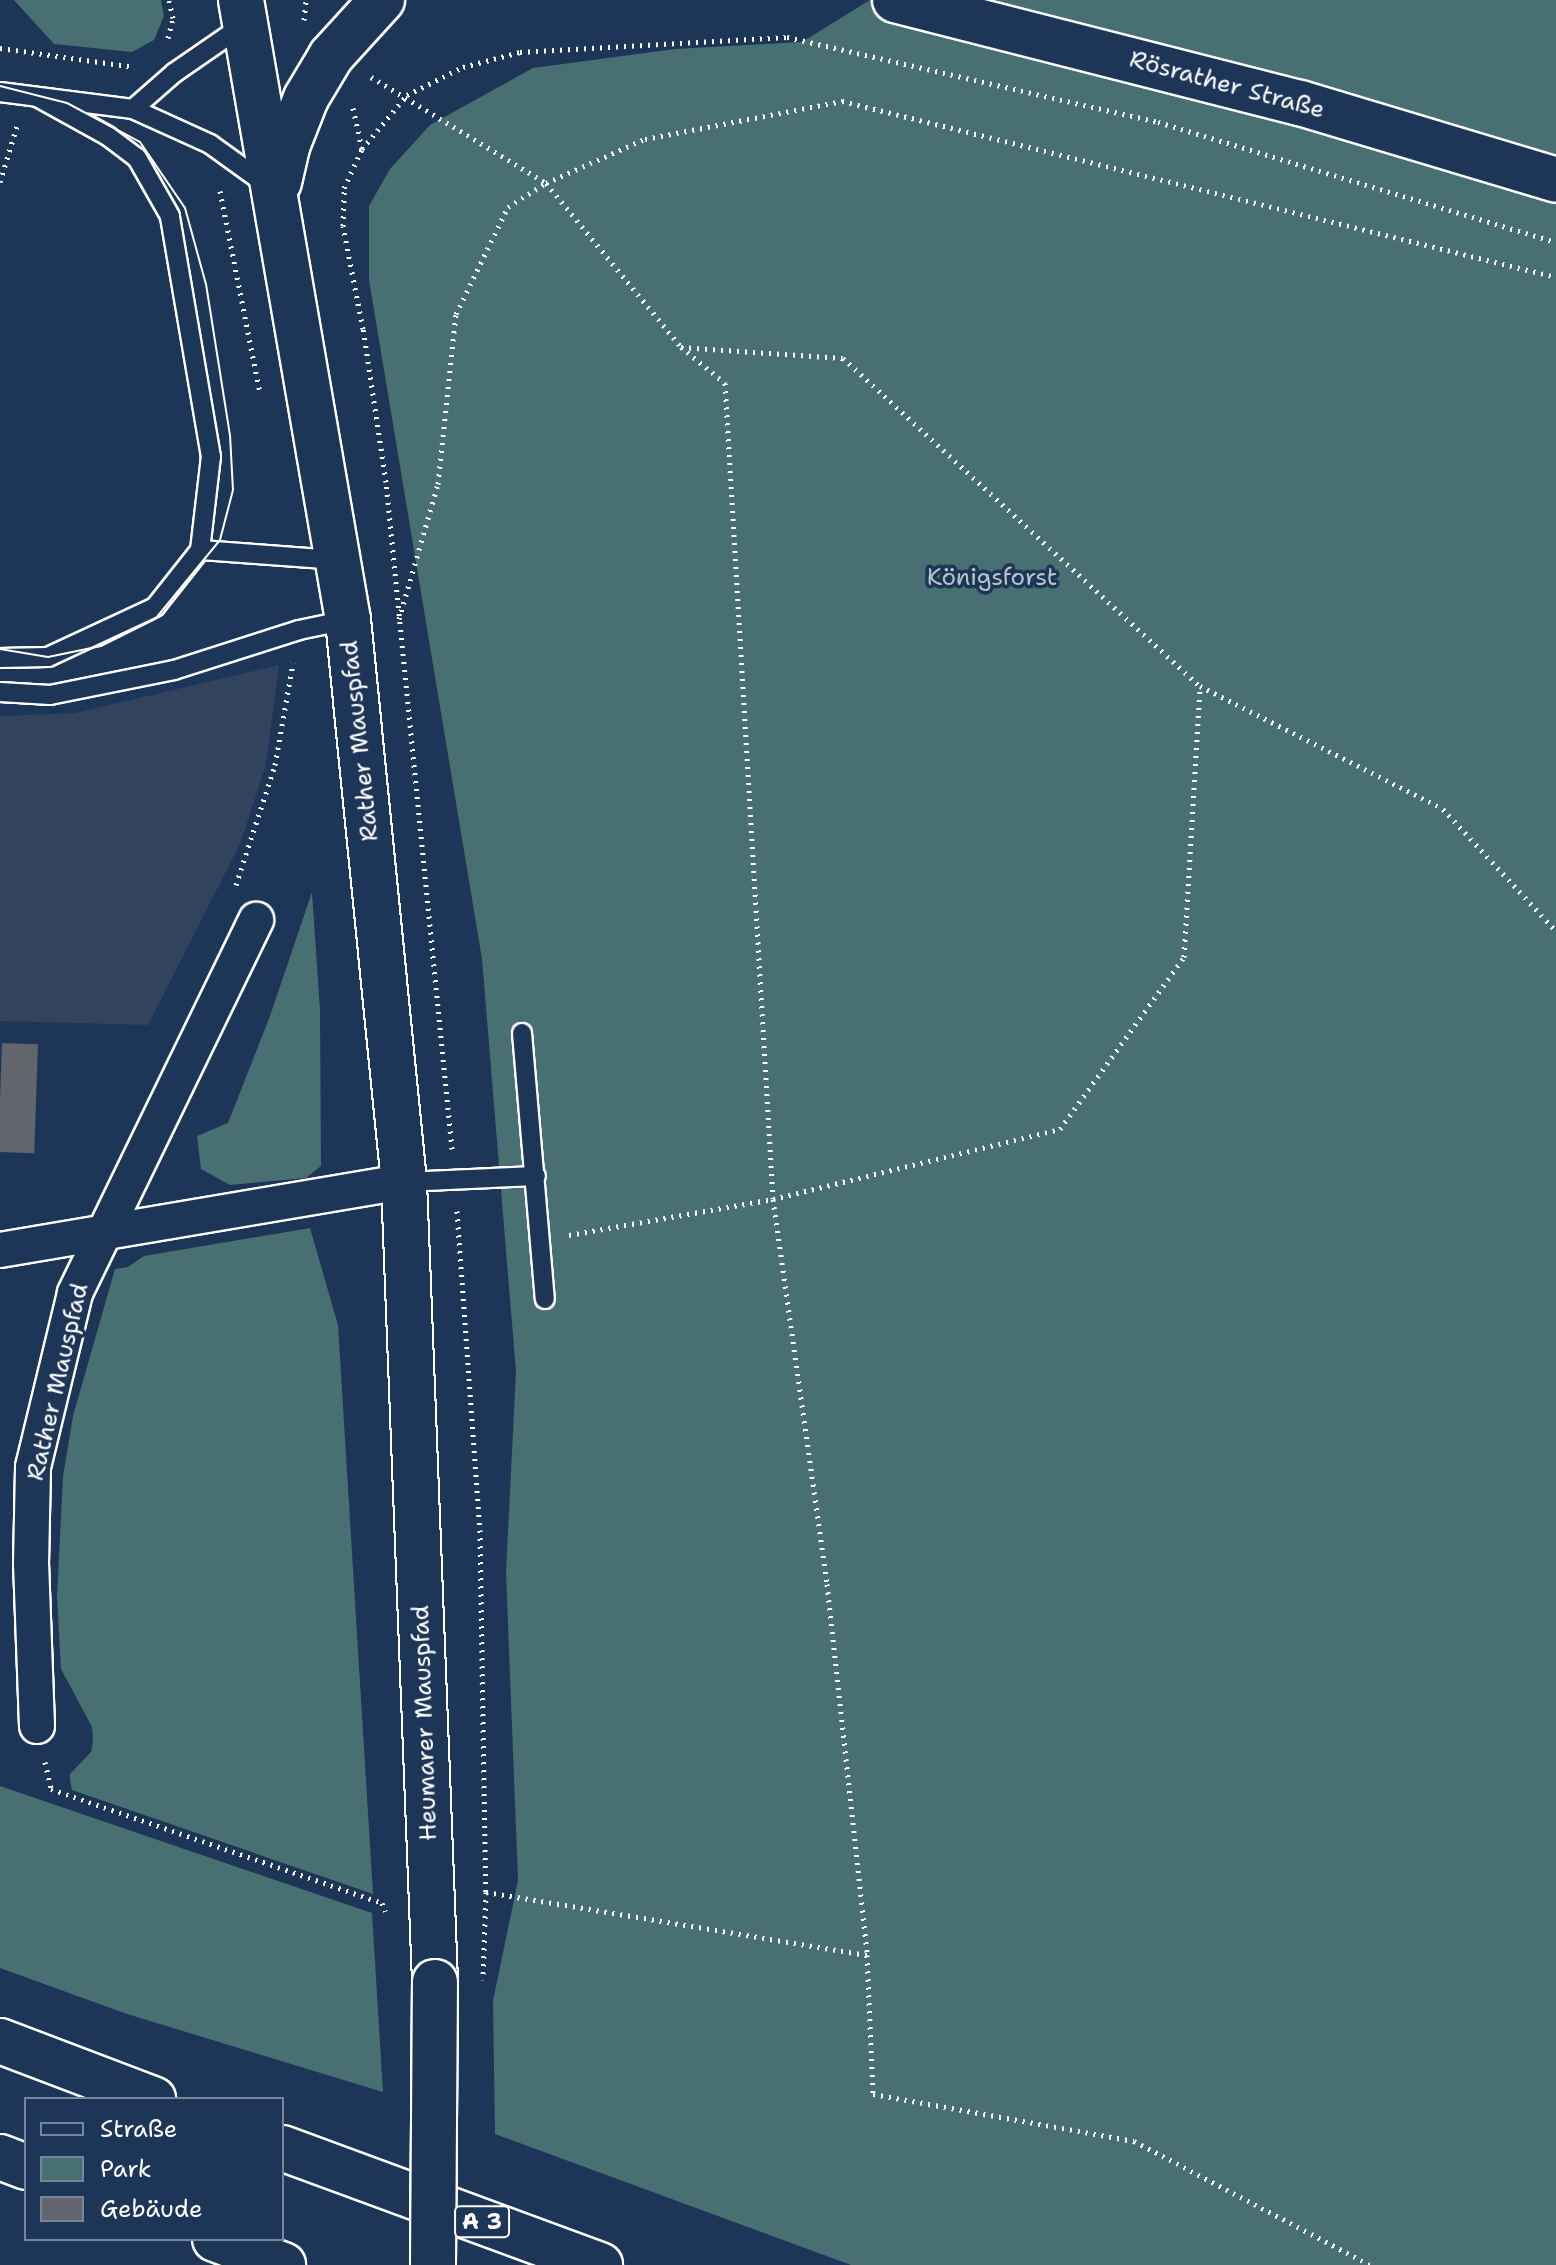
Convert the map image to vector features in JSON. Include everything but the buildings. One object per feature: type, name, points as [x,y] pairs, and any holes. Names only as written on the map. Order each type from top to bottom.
[{"type":"main road","points":[[277,192],[288,144],[306,98],[331,56],[382,0]]},
{"type":"main road","name":"Rösrather Straße","points":[[895,0],[1300,103],[1556,180]]},
{"type":"main road","name":"Rather Mauspfad","points":[[243,12],[277,192],[348,620],[404,1182]]},
{"type":"main road","name":"Heumarer Mauspfad","points":[[404,1182],[435,1982],[433,2265]]},
{"type":"main road","points":[[0,2041],[148,2097]]},
{"type":"main road","name":"A 3","points":[[284,2149],[600,2265]]},
{"type":"main road","points":[[0,2157],[24,2166]]},
{"type":"main road","points":[[220,2241],[283,2265]]},
{"type":"street","name":"Rather Mauspfad","points":[[37,1726],[31,1564],[33,1467],[75,1293],[256,920]]},
{"type":"street","points":[[0,1250],[404,1182]]},
{"type":"lane","points":[[133,109],[169,66],[243,12]]},
{"type":"lane","points":[[0,92],[133,109],[210,144],[277,192]]},
{"type":"lane","points":[[0,658],[48,657],[155,607],[200,550],[211,457],[170,216],[137,158],[108,136],[37,97]]},
{"type":"lane","points":[[200,550],[336,560]]},
{"type":"lane","points":[[0,692],[50,695],[159,673],[299,630],[348,620]]},
{"type":"lane","points":[[522,1033],[545,1299]]},
{"type":"lane","points":[[404,1182],[536,1176]]},
{"type":"path","points":[[0,48],[135,67],[169,66],[173,18],[169,0]]},
{"type":"path","points":[[483,1988],[486,1892],[480,1530],[455,1179],[397,624],[386,482],[363,329],[343,226],[344,188],[362,149],[407,95],[463,67],[520,52],[787,37],[1158,122],[1556,242]]},
{"type":"path","points":[[331,56],[407,95],[546,183],[681,347],[725,383],[773,1199],[827,1584],[867,1955],[873,2094],[1134,2141],[1370,2265]]},
{"type":"path","points":[[397,624],[438,484],[456,314],[508,207],[546,183],[645,139],[842,101],[1556,277]]},
{"type":"path","points":[[210,144],[262,404]]},
{"type":"path","points":[[681,347],[843,358],[1200,686],[1443,809],[1556,931]]},
{"type":"path","points":[[256,920],[230,901],[252,844],[275,765],[299,630]]},
{"type":"path","points":[[542,1240],[773,1199],[1060,1129],[1184,957],[1200,686]]},
{"type":"path","points":[[37,1726],[51,1789],[382,1903],[387,1925]]},
{"type":"path","points":[[486,1892],[867,1955]]},
{"type":"shaded area","points":[[279,665],[266,765],[240,844],[148,1025],[0,1021],[0,716],[75,713]]},
{"type":"green space","points":[[14,0],[161,0],[164,16],[154,40],[132,52],[54,44]]},
{"type":"green space","name":"Königsforst","points":[[870,0],[1556,0],[1556,2265],[851,2265],[495,2134],[493,2001],[518,1880],[506,1573],[516,1372],[482,959],[369,280],[369,206],[390,169],[430,125],[533,68],[675,49],[802,42]]},
{"type":"green space","points":[[312,892],[320,1010],[321,1166],[306,1178],[230,1185],[201,1169],[197,1136],[228,1123],[270,1016]]},
{"type":"green space","points":[[310,1228],[338,1325],[373,1894],[72,1790],[70,1780],[70,1774],[91,1752],[93,1741],[92,1727],[61,1669],[57,1597],[63,1476],[73,1416],[115,1269],[128,1267],[144,1256]]},
{"type":"green space","points":[[0,1786],[372,1913],[383,2092],[127,2014],[0,1968]]},
{"type":"tram line","points":[[0,86],[67,103],[140,142],[185,208],[206,284],[230,435],[233,490],[220,540],[155,619],[101,646],[48,657],[0,649]]}]
